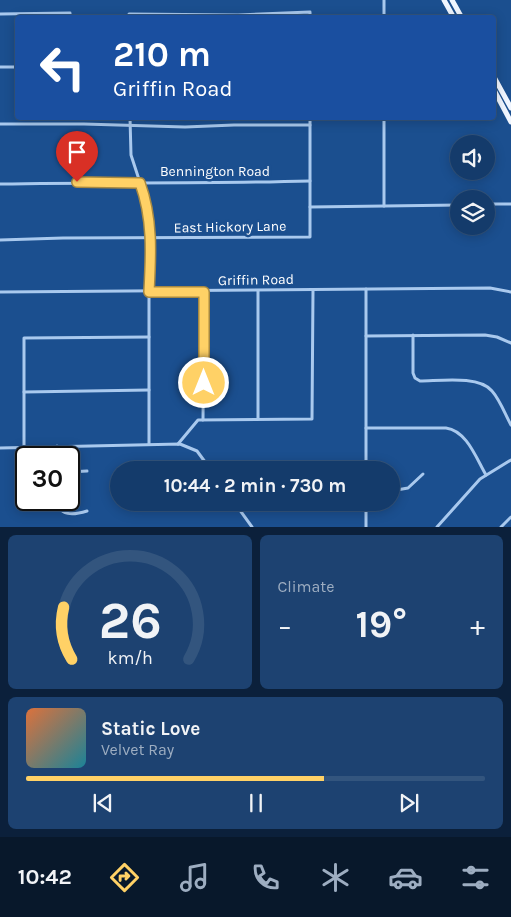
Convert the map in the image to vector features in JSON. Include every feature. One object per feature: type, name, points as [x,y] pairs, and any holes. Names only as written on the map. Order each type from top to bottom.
[{"type":"main road","points":[[444,0],[452,15]]},
{"type":"main road","points":[[452,0],[460,15]]},
{"type":"main road","points":[[496,80],[511,108]]},
{"type":"main road","points":[[496,94],[511,122]]},
{"type":"street","points":[[384,0],[384,15]]},
{"type":"street","points":[[238,15],[310,12],[310,15]]},
{"type":"street","points":[[0,14],[70,15]]},
{"type":"street","points":[[0,67],[15,67]]},
{"type":"street","points":[[130,120],[130,152],[148,211],[152,239],[149,292],[149,444]]},
{"type":"street","points":[[310,120],[310,207],[450,205]]},
{"type":"street","points":[[384,120],[384,206]]},
{"type":"street","points":[[0,124],[185,127],[310,125]]},
{"type":"street","name":"Bennington Road","points":[[0,184],[228,184],[310,181]]},
{"type":"street","points":[[495,204],[511,204]]},
{"type":"street","name":"East Hickory Lane","points":[[0,240],[63,238],[310,238],[310,207]]},
{"type":"street","name":"Griffin Road","points":[[0,292],[204,292],[490,288],[511,292]]},
{"type":"street","points":[[178,444],[198,420],[312,419],[313,290]]},
{"type":"street","points":[[366,290],[366,461]]},
{"type":"street","points":[[258,291],[258,419]]},
{"type":"street","points":[[203,420],[204,292]]},
{"type":"street","points":[[413,335],[413,371],[416,379],[420,382],[471,381],[483,384],[493,392],[511,425]]},
{"type":"street","points":[[366,336],[485,335],[511,342]]},
{"type":"street","points":[[24,446],[24,338],[149,337]]},
{"type":"street","points":[[24,392],[149,390]]},
{"type":"street","points":[[366,428],[446,428],[455,430],[465,439],[486,475]]},
{"type":"street","points":[[57,446],[178,444],[188,446],[197,451],[204,461]]},
{"type":"street","points":[[0,448],[15,447]]},
{"type":"street","points":[[437,527],[474,485],[486,475],[511,460]]},
{"type":"street","points":[[80,471],[87,471]]},
{"type":"street","points":[[400,490],[408,488],[423,474]]},
{"type":"street","points":[[62,511],[67,514],[79,514],[87,511]]},
{"type":"street","points":[[240,511],[252,527]]},
{"type":"street","points":[[366,511],[366,527]]},
{"type":"street","points":[[501,527],[511,517]]},
{"type":"route","points":[[77,182],[140,183],[150,218],[149,292],[204,292],[204,383]]}]
